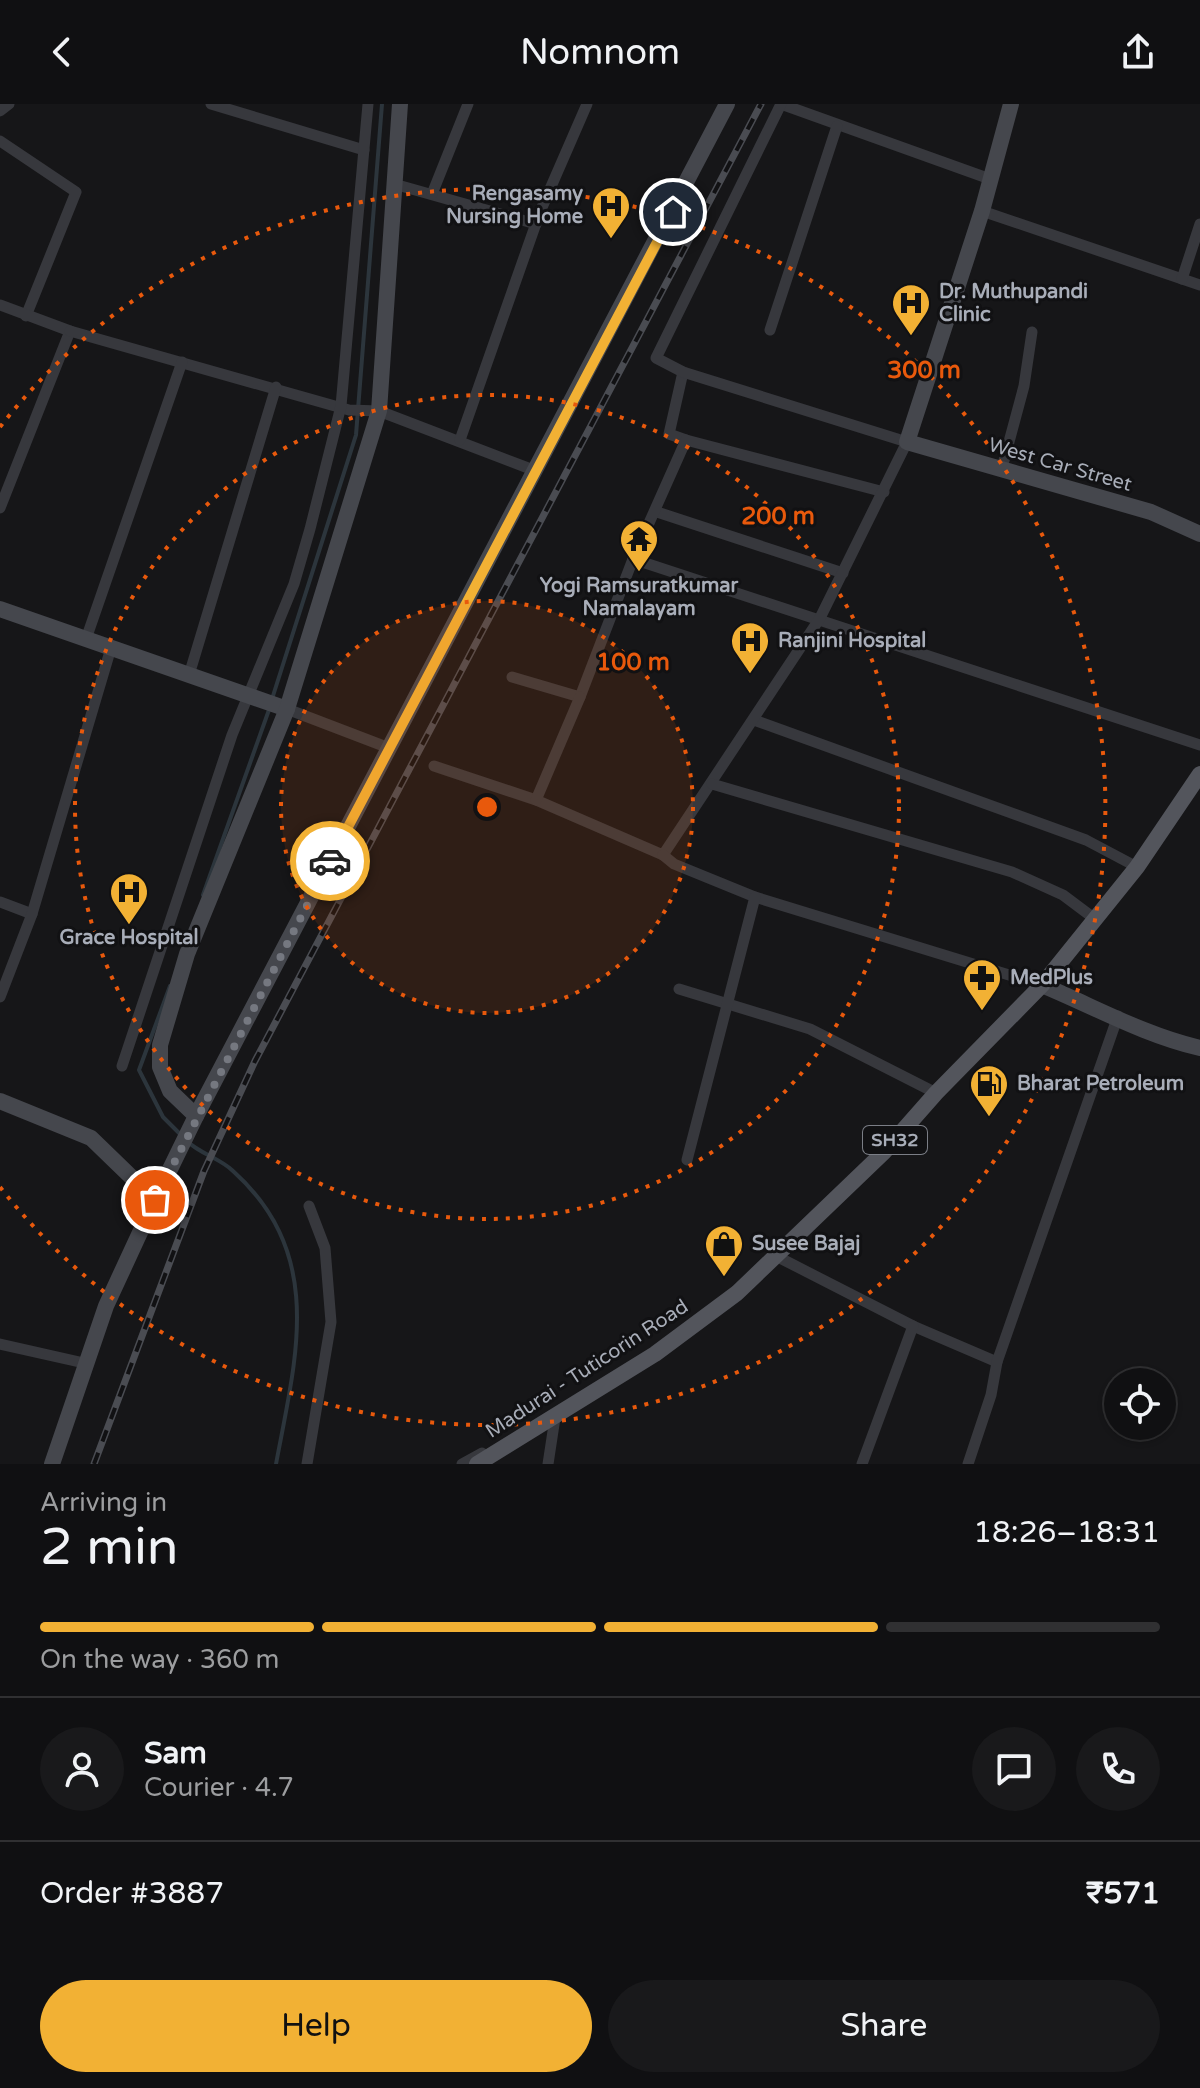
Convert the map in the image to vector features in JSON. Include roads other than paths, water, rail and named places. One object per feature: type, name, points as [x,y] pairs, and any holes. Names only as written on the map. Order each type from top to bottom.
[{"type":"main road","name":"Madurai - Tuticorin Road","points":[[477,1464],[655,1354],[737,1293],[776,1256],[884,1152],[936,1093],[1042,985],[1137,867],[1200,774]]},
{"type":"street","points":[[0,111],[9,104]]},
{"type":"street","points":[[211,104],[364,150]]},
{"type":"street","points":[[122,1066],[232,735],[255,698],[294,584],[345,408],[368,104]]},
{"type":"street","points":[[192,1124],[170,1091],[160,1067],[160,1045],[187,954],[283,708],[373,411],[400,104]]},
{"type":"street","points":[[432,194],[468,104]]},
{"type":"street","points":[[460,440],[536,224],[587,104]]},
{"type":"street","points":[[52,1464],[84,1363],[155,1200],[192,1124],[727,104]]},
{"type":"street","points":[[907,442],[683,372],[660,363],[656,358],[781,104],[990,179]]},
{"type":"street","points":[[663,855],[820,618],[884,492],[907,442],[982,211],[1011,104]]},
{"type":"street","points":[[770,330],[837,126]]},
{"type":"street","points":[[0,141],[76,192],[26,316]]},
{"type":"street","points":[[394,184],[536,224]]},
{"type":"street","points":[[982,211],[1200,285]]},
{"type":"street","points":[[1182,279],[1200,224]]},
{"type":"street","points":[[0,305],[70,331],[345,408],[373,411],[460,440],[536,471]]},
{"type":"street","points":[[0,508],[70,331]]},
{"type":"street","points":[[1002,468],[1024,386],[1032,332]]},
{"type":"street","points":[[86,639],[182,362]]},
{"type":"street","points":[[683,372],[669,434],[884,492]]},
{"type":"street","points":[[189,675],[276,387]]},
{"type":"street","points":[[536,800],[633,559],[657,512],[686,440]]},
{"type":"street","name":"West Car Street","points":[[907,442],[1151,512],[1200,534]]},
{"type":"street","points":[[657,512],[843,573]]},
{"type":"street","points":[[633,559],[820,618],[1033,693],[1200,745]]},
{"type":"street","points":[[0,609],[389,748]]},
{"type":"street","points":[[0,997],[32,914],[111,648]]},
{"type":"street","points":[[512,677],[580,697]]},
{"type":"street","points":[[754,720],[1073,835],[1137,867]]},
{"type":"street","points":[[434,766],[536,800],[663,855],[674,864],[755,897],[1042,985],[1118,1016],[1138,1030],[1200,1048]]},
{"type":"street","points":[[712,784],[1012,872],[1063,895],[1095,919]]},
{"type":"street","points":[[687,1160],[755,897]]},
{"type":"street","points":[[0,902],[32,914]]},
{"type":"street","points":[[679,989],[810,1029],[936,1093]]},
{"type":"street","points":[[968,1464],[991,1395],[997,1362],[1118,1016]]},
{"type":"street","points":[[0,1101],[91,1138],[155,1200]]},
{"type":"street","points":[[307,1464],[331,1322],[325,1248],[309,1206]]},
{"type":"street","points":[[776,1256],[913,1326],[997,1362]]},
{"type":"street","points":[[862,1464],[913,1326]]},
{"type":"street","points":[[0,1344],[84,1363]]},
{"type":"street","points":[[462,1464],[535,1421],[555,1418],[548,1464]]},
{"type":"waterway","points":[[272,699],[356,435],[382,104]]},
{"type":"waterway","points":[[203,895],[270,707]]},
{"type":"waterway","points":[[170,986],[139,1070],[163,1117],[181,1135]]},
{"type":"waterway","points":[[187,1141],[233,1171],[262,1203],[282,1237],[293,1272],[297,1309],[296,1346],[276,1464]]},
{"type":"railway","points":[[94,1464],[204,1171],[255,1061],[761,104]]},
{"type":"place","name":"Rengasamy Nursing Home","points":[[611,240]]},
{"type":"place","name":"Dr. Muthupandi Clinic","points":[[911,337]]},
{"type":"place","name":"Yogi Ramsuratkumar Namalayam","points":[[639,573]]},
{"type":"place","name":"Ranjini Hospital","points":[[750,675]]},
{"type":"place","name":"Grace Hospital","points":[[129,926]]},
{"type":"place","name":"MedPlus","points":[[982,1012]]},
{"type":"place","name":"Bharat Petroleum","points":[[989,1118]]},
{"type":"place","name":"Susee Bajaj","points":[[724,1278]]}]
